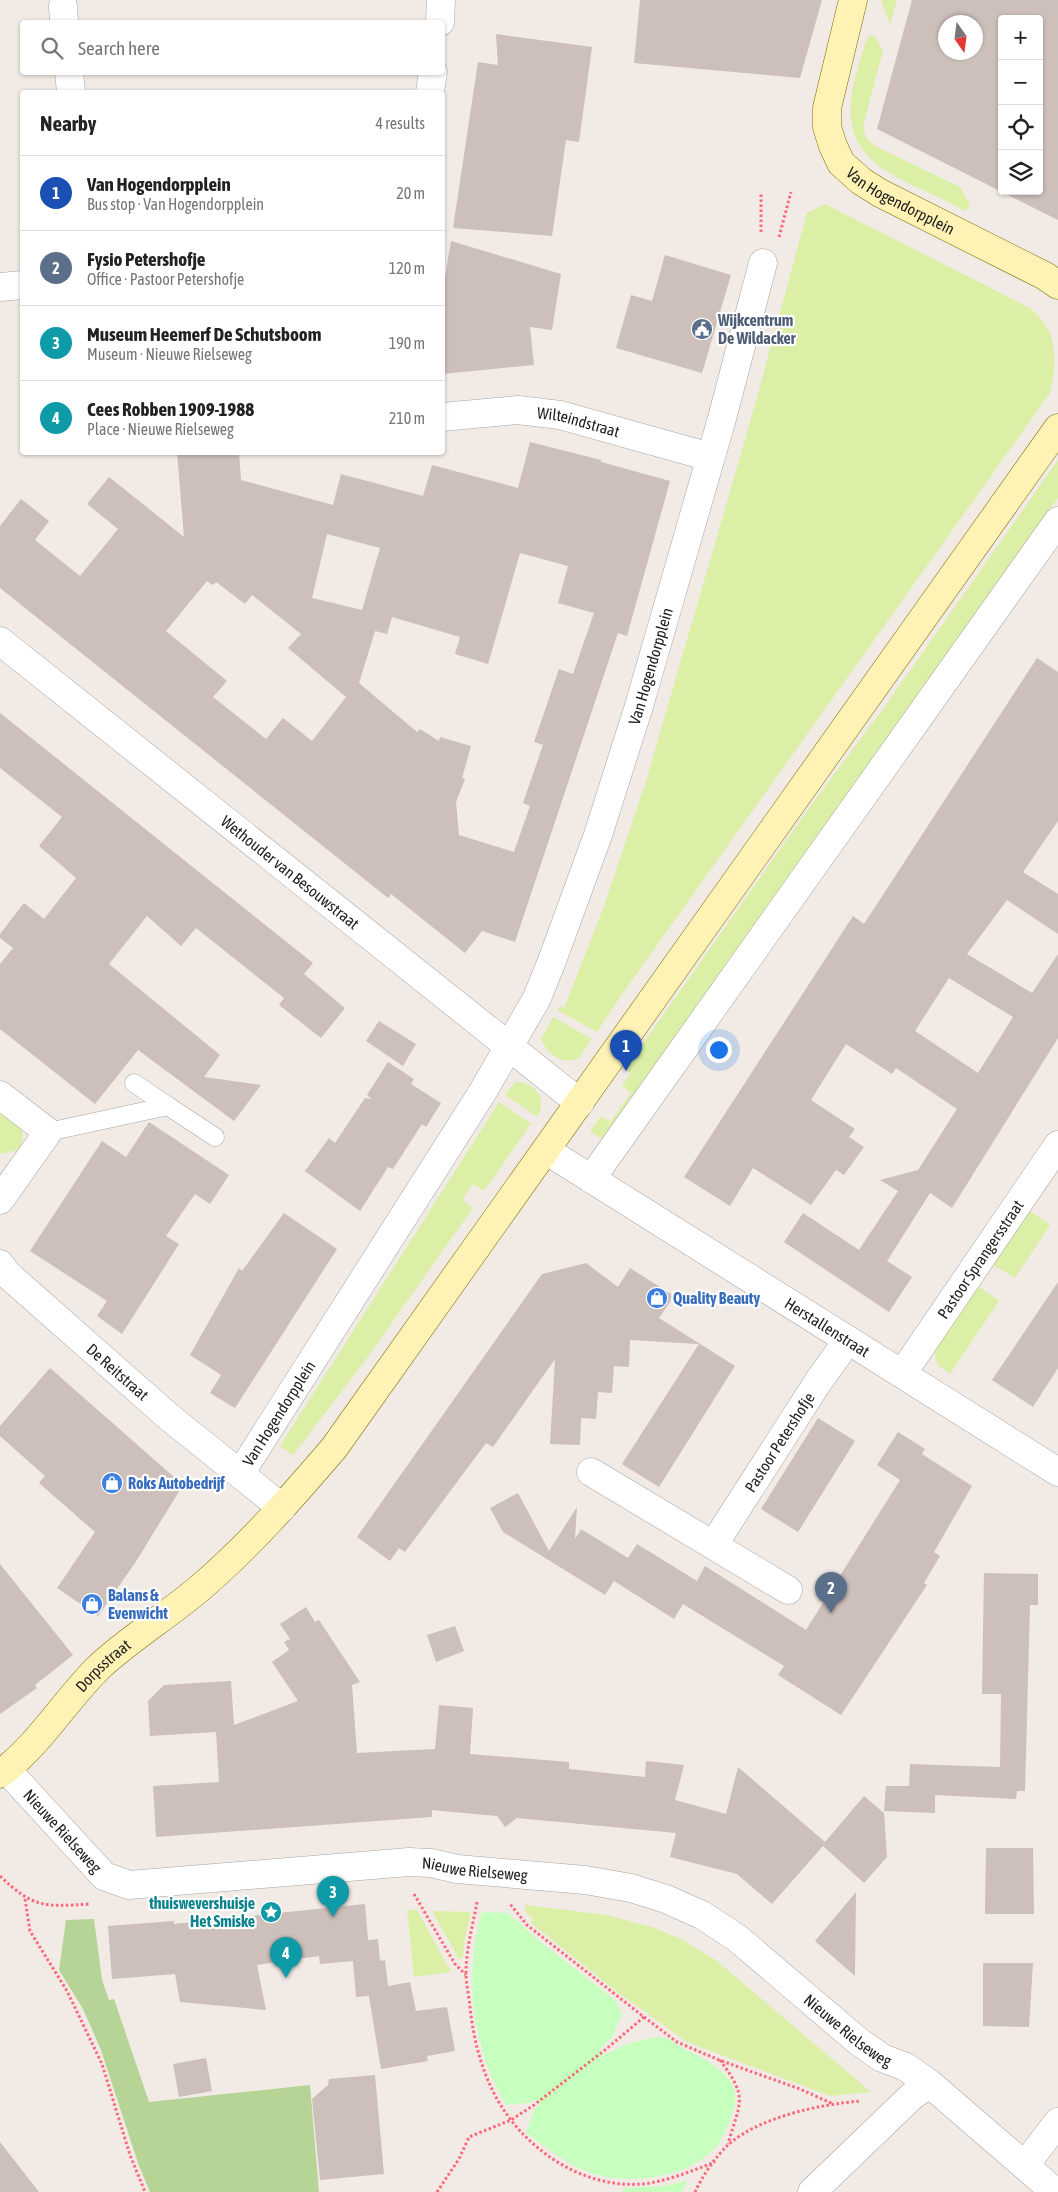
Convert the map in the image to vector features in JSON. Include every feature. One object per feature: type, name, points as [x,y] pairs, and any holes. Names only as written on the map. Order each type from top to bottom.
[{"type":"street","points":[[440,20],[441,0]]},
{"type":"street","name":"Van Hogendorpplein","points":[[853,0],[827,108],[832,146],[841,163],[861,181],[880,193],[1046,276],[1058,285]]},
{"type":"street","points":[[69,75],[71,90]]},
{"type":"street","points":[[430,90],[433,75]]},
{"type":"street","name":"Van Hogendorpplein","points":[[282,1508],[240,1474],[477,1101],[537,998],[547,974],[598,835],[638,706],[710,457],[763,263]]},
{"type":"street","points":[[0,287],[20,285]]},
{"type":"street","name":"Wilteindstraat","points":[[445,417],[518,410],[560,415],[710,457]]},
{"type":"street","points":[[282,1508],[334,1448],[547,1151],[1058,428]]},
{"type":"street","points":[[591,1179],[1058,521]]},
{"type":"street","name":"Wethouder van Besouwstraat","points":[[0,641],[580,1103]]},
{"type":"street","points":[[0,1095],[48,1132],[0,1200]]},
{"type":"street","name":"Pastoor Sprangersstraat","points":[[902,1374],[1058,1145]]},
{"type":"street","name":"Herstallenstraat","points":[[547,1151],[1058,1472]]},
{"type":"street","name":"De Reitstraat","points":[[0,1264],[7,1274],[169,1417],[240,1474]]},
{"type":"street","name":"Pastoor Petershofje","points":[[714,1544],[818,1382],[848,1340]]},
{"type":"street","points":[[591,1472],[788,1590]]},
{"type":"street","name":"Dorpsstraat","points":[[3,1772],[34,1742],[99,1668],[201,1587],[282,1508]]},
{"type":"street","name":"Nieuwe Rielseweg","points":[[3,1772],[104,1876],[129,1885],[431,1862],[458,1869],[585,1880],[631,1888],[666,1899],[702,1915],[737,1938],[858,2041],[882,2058],[906,2067],[922,2089],[1025,2166],[1055,2192]]},
{"type":"street","points":[[812,2192],[922,2089]]},
{"type":"street","points":[[1025,2166],[1058,2122]]},
{"type":"lane","points":[[134,1084],[214,1137]]},
{"type":"lane","points":[[48,1132],[168,1106]]},
{"type":"path","points":[[761,192],[760,235],[763,263]]},
{"type":"path","points":[[763,263],[779,236],[791,192]]},
{"type":"path","points":[[0,1876],[25,1898],[44,1906],[98,1903]]},
{"type":"path","points":[[408,1886],[455,1964],[466,1975]]},
{"type":"path","points":[[479,1894],[468,1948],[466,1975],[473,2032],[480,2064],[495,2095],[527,2140],[572,2170],[598,2180],[624,2184],[649,2183],[678,2176],[715,2162]]},
{"type":"path","points":[[25,1898],[30,1931],[66,1991],[102,2064],[130,2155],[145,2192]]},
{"type":"path","points":[[509,1903],[527,1925],[678,2042],[719,2060],[800,2089],[833,2104]]},
{"type":"path","points":[[437,2192],[459,2159],[469,2137],[511,2120],[534,2105],[644,2017]]},
{"type":"path","points":[[695,2192],[728,2145],[739,2111],[740,2096],[734,2080],[719,2060]]},
{"type":"path","points":[[728,2145],[750,2131],[784,2117],[833,2104],[922,2089]]},
{"type":"green space","points":[[881,0],[897,0],[890,24]]},
{"type":"green space","points":[[871,35],[875,37],[883,51],[864,122],[866,136],[877,147],[960,187],[970,205],[967,210],[965,211],[888,172],[871,159],[859,144],[852,125],[851,101],[853,85],[860,61],[867,38]]},
{"type":"green space","points":[[825,204],[1030,308],[1046,326],[1054,347],[1053,381],[1050,393],[597,1032],[557,1010],[560,1006],[564,1008],[604,906],[646,781],[753,412],[807,213]]},
{"type":"green space","points":[[1058,460],[1058,498],[602,1139],[590,1131],[601,1116],[610,1122],[631,1093],[622,1086],[631,1073],[625,1069],[812,804],[883,709]]},
{"type":"green space","points":[[553,1017],[592,1039],[579,1058],[566,1061],[551,1054],[547,1049],[541,1039]]},
{"type":"green space","points":[[515,1082],[528,1085],[538,1093],[541,1104],[537,1117],[505,1095]]},
{"type":"green space","points":[[499,1102],[531,1124],[484,1191],[473,1184],[462,1200],[473,1208],[362,1365],[293,1455],[280,1446]]},
{"type":"green space","points":[[8,1113],[19,1125],[23,1139],[19,1150],[0,1154],[0,1114]]},
{"type":"green space","points":[[1030,1211],[1050,1225],[1015,1278],[993,1265]]},
{"type":"green space","points":[[978,1286],[999,1301],[950,1374],[938,1365],[934,1351]]},
{"type":"green space","points":[[525,1905],[606,1915],[652,1927],[681,1939],[717,1961],[871,2092],[830,2096],[687,2042],[616,1991],[531,1923],[533,1920],[525,1911]]},
{"type":"green space","points":[[407,1910],[417,1910],[451,1972],[414,1977]]},
{"type":"green space","points":[[432,1911],[471,1912],[465,1937],[463,1958],[459,1959]]},
{"type":"green space","points":[[482,1912],[508,1913],[537,1939],[615,2000],[622,2014],[612,2037],[600,2049],[604,2055],[625,2045],[642,2040],[665,2038],[704,2059],[728,2078],[733,2086],[735,2104],[723,2136],[715,2148],[704,2158],[675,2172],[641,2179],[608,2178],[575,2166],[526,2132],[535,2108],[540,2105],[535,2099],[530,2103],[506,2105],[494,2082],[478,2035],[472,1987],[476,1937]]},
{"type":"green space","points":[[94,1919],[102,1980],[109,2000],[114,1999],[149,2102],[310,2085],[319,2192],[150,2192],[139,2166],[101,2050],[83,2009],[59,1970],[66,1920]]},
{"type":"green space","points":[[688,2180],[682,2192],[623,2192],[623,2188],[665,2186]]},
{"type":"building","points":[[640,0],[822,0],[800,78],[634,63]]},
{"type":"building","points":[[912,0],[1058,0],[1058,220],[1008,195],[1043,195],[1043,15],[998,15],[998,190],[877,129]]},
{"type":"building","points":[[496,34],[592,47],[579,142],[566,140],[552,236],[453,228],[478,62],[498,65]]},
{"type":"building","points":[[451,241],[561,274],[552,330],[530,327],[534,365],[445,374],[445,278]]},
{"type":"building","points":[[665,255],[731,275],[702,373],[616,348],[631,295],[652,301]]},
{"type":"building","points":[[530,442],[601,460],[601,462],[670,481],[627,636],[618,633],[515,942],[482,931],[465,953],[391,894],[388,898],[0,588],[0,526],[21,499],[49,521],[35,540],[80,576],[118,529],[87,504],[109,477],[184,537],[177,455],[239,455],[241,480],[333,505],[341,474],[423,496],[432,465],[518,488]],"holes":[[[327,534],[380,548],[362,610],[312,598]],[[520,553],[568,566],[558,603],[594,613],[573,674],[559,669],[534,742],[543,745],[523,803],[530,806],[514,852],[459,835],[456,802],[465,779],[462,778],[471,746],[440,737],[439,741],[420,729],[417,732],[359,683],[375,631],[387,634],[392,617],[460,637],[455,654],[488,664]],[[207,581],[213,585],[216,582],[245,604],[252,595],[301,634],[288,648],[346,697],[312,741],[283,718],[266,739],[213,697],[227,681],[166,631]]]},
{"type":"building","points":[[1037,658],[1058,672],[1058,821],[1023,872],[1058,894],[1058,934],[1007,900],[967,954],[1032,993],[1058,954],[1058,1038],[952,1208],[930,1193],[887,1261],[912,1277],[889,1312],[784,1242],[803,1213],[859,1250],[898,1191],[880,1180],[918,1170],[957,1109],[896,1068],[892,1074],[846,1044],[811,1100],[855,1129],[849,1137],[864,1147],[844,1175],[836,1170],[811,1205],[753,1168],[730,1206],[684,1177],[853,916],[864,924]],"holes":[[[949,978],[1013,1017],[978,1073],[915,1031]]]},
{"type":"building","points":[[0,713],[313,963],[304,974],[345,1008],[321,1038],[279,1005],[284,998],[196,928],[181,946],[147,916],[109,964],[220,1055],[204,1077],[261,1085],[234,1121],[138,1050],[95,1104],[0,1029],[0,964],[13,948],[0,938],[0,934],[24,903],[44,919],[76,878],[39,846],[62,817],[0,768]]},
{"type":"building","points":[[379,1021],[416,1044],[403,1066],[366,1041]]},
{"type":"building","points":[[388,1062],[414,1079],[411,1084],[441,1103],[426,1127],[422,1124],[393,1169],[388,1167],[360,1211],[305,1171],[329,1138],[335,1143],[365,1098],[372,1099],[367,1095]]},
{"type":"building","points":[[149,1122],[229,1175],[210,1204],[195,1194],[166,1236],[179,1244],[122,1334],[97,1316],[107,1301],[30,1251],[102,1141],[126,1157]]},
{"type":"building","points":[[284,1213],[337,1249],[235,1408],[210,1393],[221,1375],[190,1355],[239,1268],[242,1271]]},
{"type":"building","points":[[586,1263],[618,1287],[630,1268],[674,1296],[659,1318],[735,1366],[659,1487],[622,1464],[699,1344],[630,1340],[629,1367],[614,1366],[612,1393],[598,1392],[596,1419],[581,1418],[580,1445],[550,1444],[555,1359],[493,1447],[486,1443],[405,1552],[399,1548],[390,1561],[357,1537],[542,1274]]},
{"type":"building","points":[[1058,1282],[1058,1368],[1033,1407],[992,1380]]},
{"type":"building","points":[[50,1368],[183,1485],[135,1563],[98,1616],[57,1588],[95,1532],[39,1483],[45,1476],[0,1436],[0,1426]]},
{"type":"building","points":[[818,1418],[855,1441],[798,1532],[761,1509]]},
{"type":"building","points":[[898,1432],[925,1449],[922,1454],[972,1486],[934,1552],[940,1556],[924,1583],[927,1585],[841,1715],[778,1675],[784,1666],[683,1604],[674,1619],[614,1581],[605,1595],[503,1532],[490,1508],[518,1493],[549,1551],[577,1507],[575,1539],[581,1529],[628,1558],[637,1544],[697,1581],[705,1566],[806,1630],[900,1480],[877,1465]]},
{"type":"building","points":[[0,1564],[73,1655],[35,1685],[37,1688],[0,1714]]},
{"type":"building","points":[[984,1573],[1038,1574],[1038,1605],[1030,1605],[1025,1791],[1017,1791],[1016,1799],[935,1795],[935,1813],[884,1811],[886,1786],[909,1786],[910,1764],[1000,1767],[1001,1694],[982,1694]]},
{"type":"building","points":[[306,1607],[315,1622],[319,1620],[360,1682],[352,1685],[357,1753],[435,1749],[439,1705],[473,1708],[470,1754],[569,1762],[569,1769],[645,1777],[646,1761],[684,1765],[675,1800],[726,1814],[738,1767],[825,1842],[864,1796],[884,1813],[887,1857],[864,1883],[823,1846],[772,1904],[737,1874],[670,1857],[676,1833],[517,1818],[505,1827],[497,1816],[432,1810],[432,1817],[156,1837],[153,1786],[219,1782],[216,1732],[150,1736],[148,1701],[164,1685],[231,1681],[234,1725],[298,1701],[272,1662],[289,1650],[284,1642],[290,1639],[280,1624]]},
{"type":"building","points":[[455,1626],[464,1651],[436,1662],[427,1635]]},
{"type":"building","points":[[986,1848],[1033,1848],[1034,1914],[985,1914]]},
{"type":"building","points":[[856,1892],[855,1976],[815,1941]]},
{"type":"building","points":[[365,1904],[368,1940],[378,1939],[380,1961],[385,1960],[388,1986],[410,1982],[416,2011],[447,2007],[455,2051],[427,2056],[428,2061],[381,2069],[369,1996],[356,1997],[353,1961],[320,1964],[319,1956],[257,1965],[266,2010],[180,2002],[175,1974],[112,1979],[108,1926],[174,1921],[174,1924]]},
{"type":"building","points":[[983,1963],[1033,1963],[1029,2027],[983,2026]]},
{"type":"building","points":[[206,2058],[212,2091],[179,2097],[173,2064]]},
{"type":"building","points":[[375,2075],[384,2174],[320,2180],[312,2099],[328,2085],[329,2079]]},
{"type":"building","points":[[0,2142],[39,2192],[0,2192]]},
{"type":"place","name":"Wijkcentrum De Wildacker","points":[[702,329]]},
{"type":"place","name":"Van Hogendorpplein","points":[[626,1071]]},
{"type":"place","name":"Quality Beauty","points":[[657,1298]]},
{"type":"place","name":"Roks Autobedrijf","points":[[112,1483]]},
{"type":"place","name":"Balans & Evenwicht","points":[[92,1604]]},
{"type":"place","name":"Fysio Petershofje","points":[[831,1613]]},
{"type":"place","name":"thuiswevershuisje Het Smiske","points":[[271,1912]]},
{"type":"place","name":"Museum Heemerf De Schutsboom","points":[[333,1917]]},
{"type":"place","name":"Cees Robben 1909-1988","points":[[286,1978]]}]
